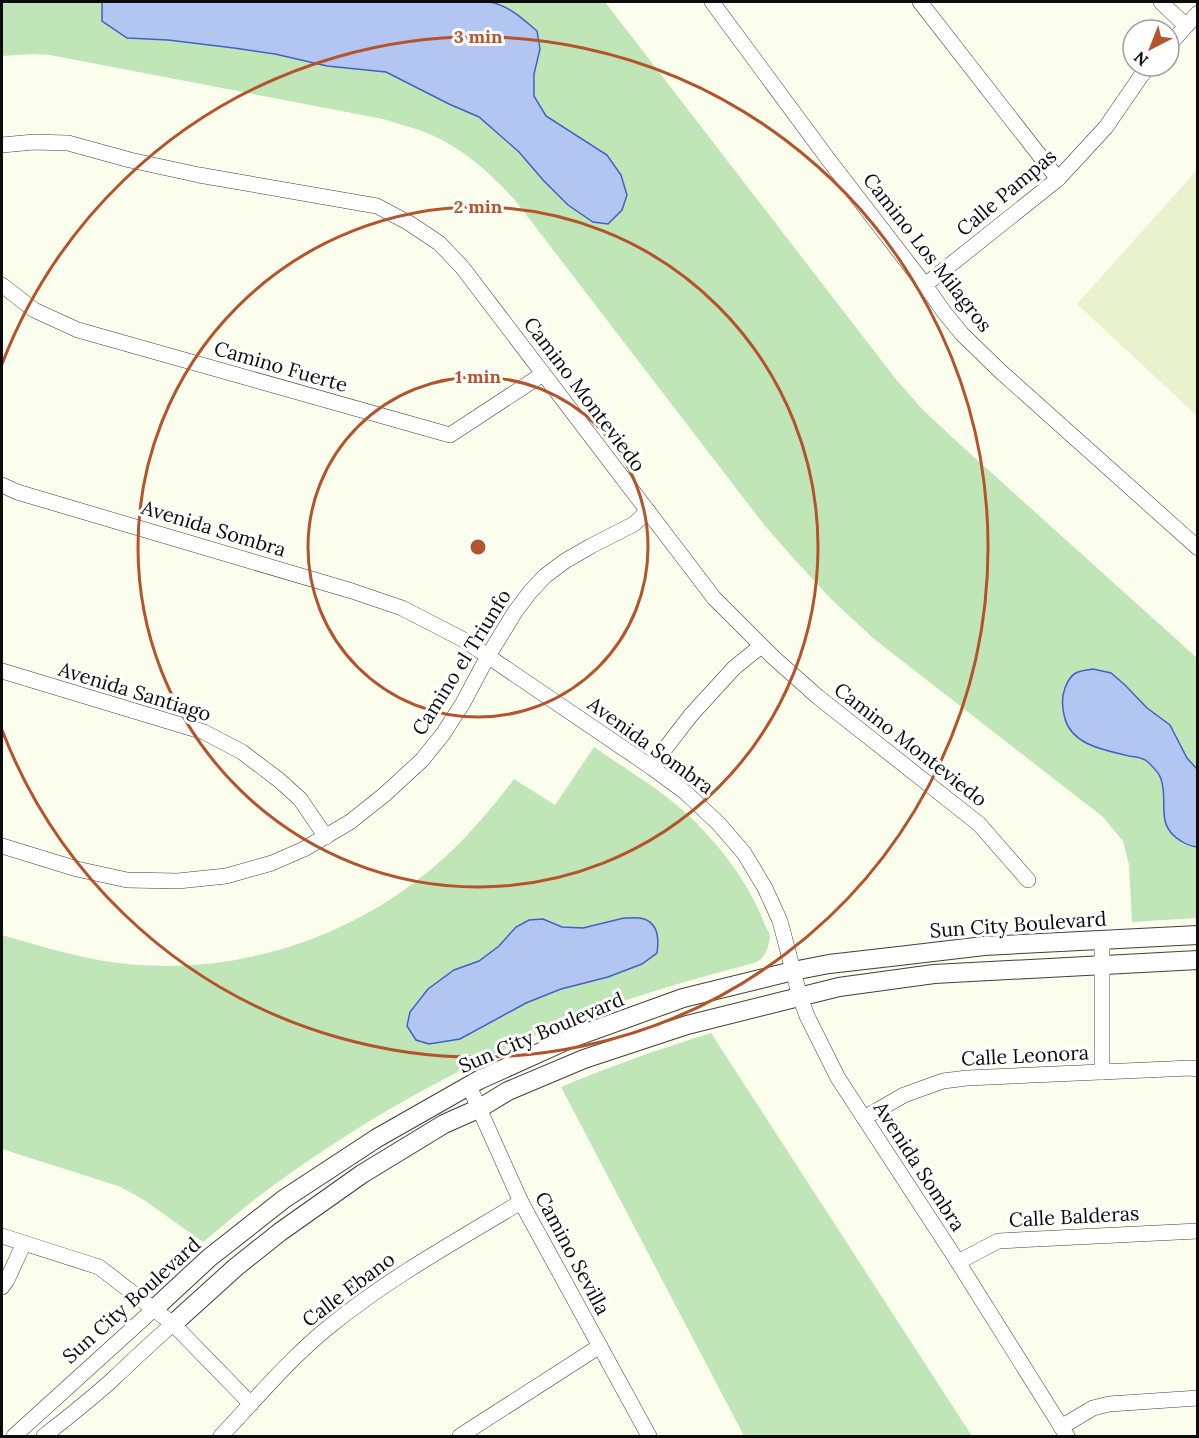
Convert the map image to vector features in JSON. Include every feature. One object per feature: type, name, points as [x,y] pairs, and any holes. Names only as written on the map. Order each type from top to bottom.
[{"type":"street","name":"Camino Los Milagros","points":[[712,2],[962,334],[1197,548]]},
{"type":"street","points":[[920,2],[1058,179]]},
{"type":"street","points":[[1161,2],[1186,26]]},
{"type":"street","points":[[1181,32],[1197,13]]},
{"type":"street","name":"Calle Pampas","points":[[925,285],[1058,179],[1106,127],[1140,78]]},
{"type":"street","name":"Camino Monteviedo","points":[[2,145],[34,142],[68,143],[129,160],[210,177],[376,206],[409,223],[439,243],[462,267],[714,598],[761,646],[818,697],[979,824],[1028,880]]},
{"type":"street","name":"Camino Fuerte","points":[[2,285],[34,310],[78,330],[450,435],[543,374]]},
{"type":"street","name":"Avenida Sombra","points":[[2,485],[28,495],[352,591],[402,608],[464,640],[685,792],[719,824],[744,853],[765,888],[780,921],[800,997],[828,1060],[1064,1432]]},
{"type":"street","name":"Camino el Triunfo","points":[[2,846],[77,869],[127,880],[178,881],[226,876],[272,863],[304,849],[350,822],[422,760],[443,734],[463,703],[515,612],[545,576],[565,561],[634,524],[648,511]]},
{"type":"street","points":[[651,767],[691,715],[734,668],[761,646]]},
{"type":"street","name":"Avenida Santiago","points":[[2,671],[204,732],[242,752],[279,780],[300,799],[326,837]]},
{"type":"street","name":"Sun City Boulevard","points":[[14,1437],[209,1258],[284,1199],[378,1138],[469,1086],[572,1038],[683,998],[828,964],[984,946],[1197,935]]},
{"type":"street","points":[[1102,940],[1102,1072]]},
{"type":"street","points":[[44,1437],[111,1381],[236,1267],[289,1225],[362,1174],[444,1124],[480,1108],[508,1091],[584,1059],[687,1025],[839,987],[934,974],[1197,960]]},
{"type":"street","name":"Calle Leonora","points":[[864,1118],[904,1095],[943,1081],[968,1078],[1197,1069]]},
{"type":"street","name":"Camino Sevilla","points":[[469,1086],[521,1202],[649,1437]]},
{"type":"street","name":"Calle Ebano","points":[[221,1437],[303,1350],[328,1327],[376,1290],[521,1202]]},
{"type":"street","name":"Calle Balderas","points":[[958,1262],[998,1241],[1197,1231]]},
{"type":"street","points":[[2,1236],[99,1267],[173,1324],[251,1404]]},
{"type":"street","points":[[2,1287],[24,1243]]},
{"type":"street","points":[[460,1437],[600,1346]]},
{"type":"street","points":[[1064,1432],[1094,1408],[1109,1404],[1197,1398]]},
{"type":"green space","points":[[2,2],[605,2],[895,378],[922,409],[1197,658],[1197,918],[1132,922],[1129,865],[1123,841],[1103,817],[874,639],[831,599],[765,526],[514,199],[471,158],[433,136],[383,119],[50,55],[2,56]]},
{"type":"green space","points":[[1197,170],[1197,416],[1077,304]]},
{"type":"green space","points":[[594,747],[676,805],[722,851],[751,895],[769,933],[768,947],[759,960],[610,1006],[522,1041],[478,1062],[394,1107],[313,1158],[274,1185],[203,1242],[144,1200],[121,1187],[2,1149],[2,935],[86,958],[144,965],[191,965],[238,959],[283,949],[327,933],[369,912],[409,887],[463,839],[514,779],[555,805]]},
{"type":"green space","points":[[711,1033],[972,1436],[744,1436],[561,1087],[635,1058]]},
{"type":"water","points":[[102,2],[489,2],[502,6],[537,31],[540,49],[534,74],[534,96],[546,116],[607,155],[621,175],[627,195],[622,210],[608,224],[593,222],[568,205],[519,152],[479,117],[386,72],[327,66],[275,54],[234,48],[168,40],[127,38],[102,21]]},
{"type":"water","points":[[1093,669],[1111,673],[1147,708],[1170,725],[1187,758],[1197,769],[1197,847],[1181,841],[1168,828],[1164,813],[1161,779],[1148,762],[1141,758],[1091,745],[1075,735],[1069,728],[1063,707],[1065,688],[1075,673]]},
{"type":"water","points":[[624,918],[644,919],[649,921],[655,929],[658,938],[657,953],[642,964],[608,977],[561,989],[526,1003],[460,1039],[429,1044],[416,1040],[407,1026],[410,1012],[428,989],[454,970],[479,961],[499,946],[516,927],[529,920],[543,919],[562,927],[583,928]]}]
